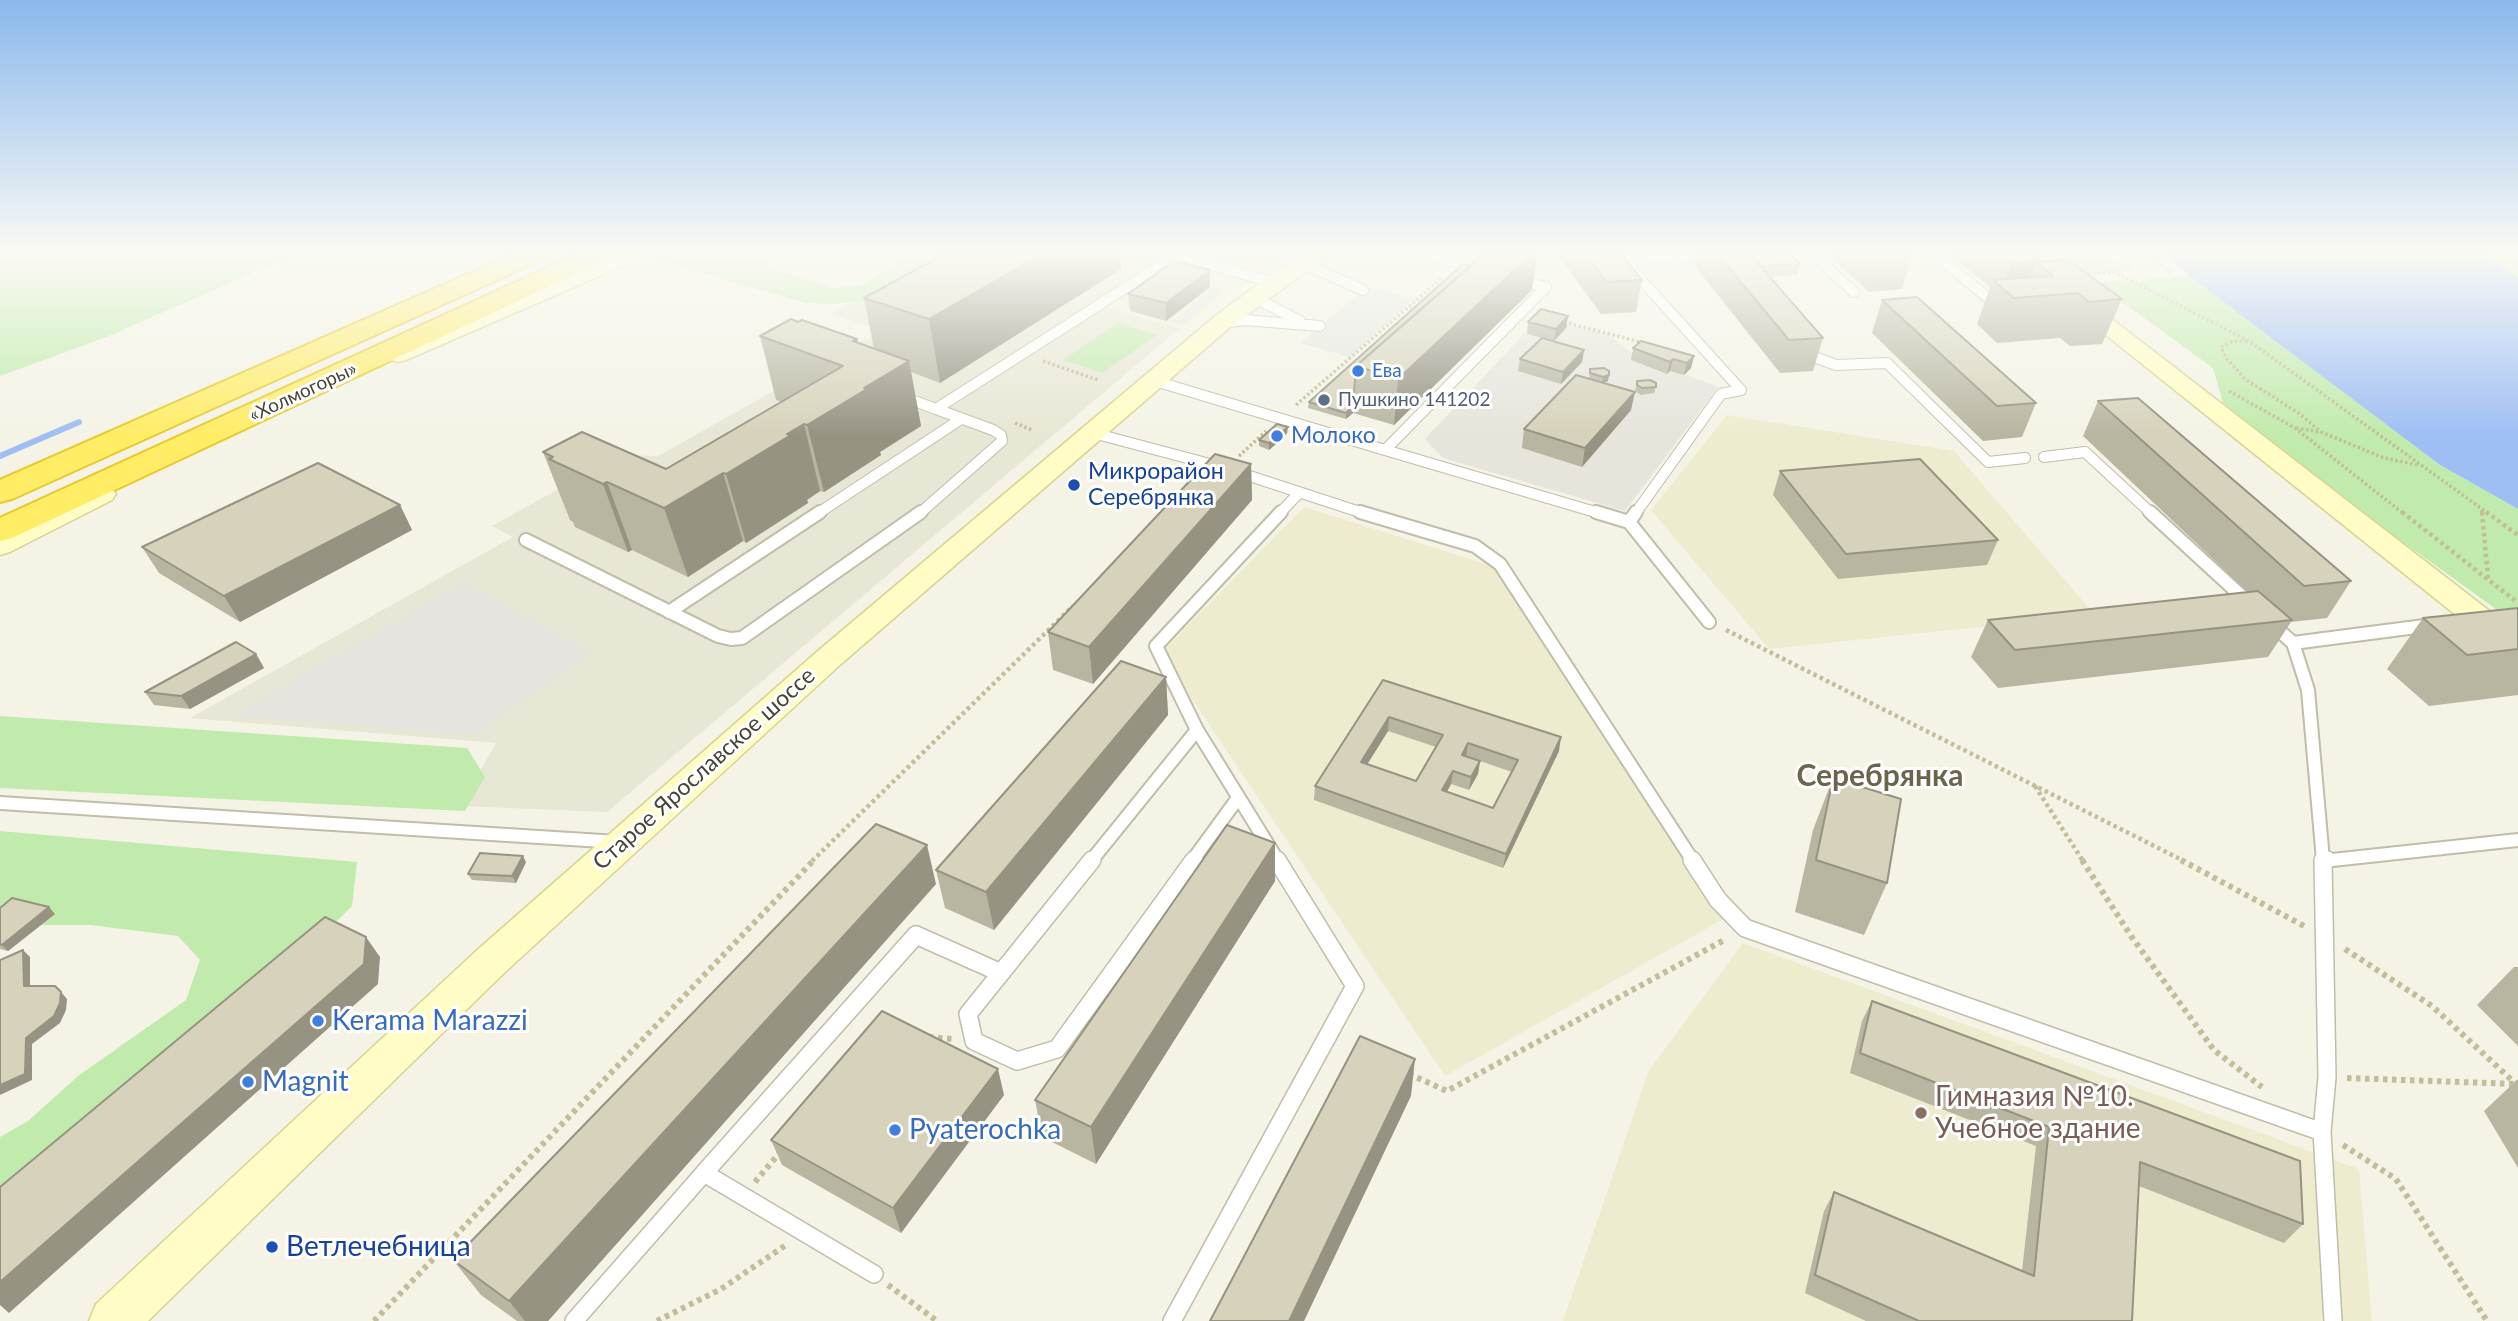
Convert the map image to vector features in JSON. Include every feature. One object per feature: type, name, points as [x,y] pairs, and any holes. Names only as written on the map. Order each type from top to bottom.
[{"type":"highway","name":"«Холмогоры»","points":[[0,490],[402,313]]},
{"type":"highway","name":"«Холмогоры»","points":[[0,531],[473,313]]},
{"type":"main road","points":[[284,401],[500,313]]},
{"type":"main road","name":"Старое Ярославское шоссе","points":[[113,1321],[489,963],[621,842],[830,657],[1236,313]]},
{"type":"main road","points":[[2095,313],[2468,621],[2518,649]]},
{"type":"main road","points":[[0,546],[233,425]]},
{"type":"lane","points":[[936,410],[1087,313]]},
{"type":"lane","points":[[1284,313],[1306,324]]},
{"type":"lane","points":[[1385,450],[1521,313]]},
{"type":"lane","points":[[1629,522],[1721,394],[1741,390],[1671,313]]},
{"type":"lane","points":[[1221,324],[1244,320],[1320,326]]},
{"type":"lane","points":[[1799,339],[1816,358],[1836,365],[1887,363],[1988,462],[2025,458]]},
{"type":"lane","points":[[1155,380],[1629,522],[1709,622]]},
{"type":"lane","points":[[526,540],[718,636],[731,639],[751,633],[915,517],[1002,441],[1002,435],[889,392]]},
{"type":"lane","points":[[669,612],[961,419]]},
{"type":"lane","points":[[1093,433],[1225,468],[1298,494],[1475,547],[1500,564],[1718,900],[1745,928],[2322,1132]]},
{"type":"lane","points":[[2044,457],[2085,453],[2293,643],[2308,690],[2323,860],[2327,1077],[2322,1132],[2333,1321]]},
{"type":"lane","points":[[1172,1321],[1354,986],[1197,730],[1156,646],[1298,494]]},
{"type":"lane","points":[[2293,643],[2442,624]]},
{"type":"lane","points":[[1197,730],[968,1014],[974,1041],[1017,1061],[1057,1049],[1238,798]]},
{"type":"lane","points":[[0,803],[621,842]]},
{"type":"lane","points":[[2323,860],[2518,840]]},
{"type":"lane","points":[[574,1321],[916,935],[1001,973]]},
{"type":"lane","points":[[704,1173],[873,1274]]},
{"type":"path","points":[[1225,468],[1403,313]]},
{"type":"path","points":[[1529,313],[1648,345]]},
{"type":"path","points":[[2194,313],[2249,341],[2518,535]]},
{"type":"path","points":[[2249,341],[2232,341],[2221,347],[2227,359],[2245,379],[2300,414],[2321,432]]},
{"type":"path","points":[[1022,354],[1098,380]]},
{"type":"path","points":[[2228,390],[2295,428],[2518,603]]},
{"type":"path","points":[[2295,428],[2321,432],[2384,458],[2422,466]]},
{"type":"path","points":[[2482,509],[2488,579]]},
{"type":"path","points":[[374,1321],[850,822],[1081,598]]},
{"type":"path","points":[[1709,622],[2148,842],[2325,937],[2432,1006],[2517,1084]]},
{"type":"path","points":[[2035,785],[2132,936],[2214,1050],[2268,1091]]},
{"type":"path","points":[[1399,1069],[1447,1091],[1745,928]]},
{"type":"path","points":[[921,1036],[974,1041]]},
{"type":"path","points":[[2327,1077],[2517,1084]]},
{"type":"path","points":[[2322,1132],[2396,1180],[2487,1321]]},
{"type":"path","points":[[743,1196],[786,1145]]},
{"type":"path","points":[[657,1321],[721,1289],[804,1233]]},
{"type":"path","points":[[873,1274],[937,1321]]},
{"type":"shaded area","points":[[1124,313],[1203,313],[1180,328]]},
{"type":"shaded area","points":[[1125,313],[1180,328],[607,812],[460,806],[496,743],[190,718],[513,537],[492,526],[620,455],[658,456],[882,330],[830,314]]},
{"type":"shaded area","points":[[1182,313],[1198,313],[1182,325],[1171,322]]},
{"type":"shaded area","points":[[1337,313],[1399,313],[1349,357],[1301,343]]},
{"type":"shaded area","points":[[1539,318],[1609,335],[1635,355],[1718,387],[1625,511],[1443,458],[1425,439]]},
{"type":"shaded area","points":[[1727,415],[1954,451],[2095,615],[1769,649],[1651,510]]},
{"type":"shaded area","points":[[1304,507],[1502,569],[1727,917],[1445,1076],[1161,653]]},
{"type":"shaded area","points":[[464,582],[591,653],[475,734],[232,716]]},
{"type":"shaded area","name":"Гимназия №10. Учебное здание","points":[[1743,943],[2359,1169],[2372,1321],[1563,1321],[1648,1072]]},
{"type":"green space","points":[[0,313],[162,313],[104,338],[0,376]]},
{"type":"green space","points":[[2137,313],[2238,313],[2440,465],[2518,509],[2518,625],[2389,532],[2223,403],[2213,368]]},
{"type":"green space","points":[[1118,323],[1157,335],[1102,373],[1063,360]]},
{"type":"green space","points":[[0,716],[467,748],[485,777],[465,811],[0,788]]},
{"type":"green space","points":[[0,831],[357,862],[352,906],[319,939],[0,1198],[0,1137],[28,1121],[78,1076],[186,1000],[200,960],[178,936],[91,925],[39,925],[0,921]]},
{"type":"water","points":[[2238,313],[2518,313],[2518,509],[2440,465]]},
{"type":"building","points":[[909,313],[940,313],[929,319]]},
{"type":"building","points":[[1409,313],[1417,313],[1356,366],[1353,406],[1346,413],[1309,402]]},
{"type":"building","points":[[1417,313],[1469,313],[1398,379],[1356,366]]},
{"type":"building","points":[[1537,313],[1568,316],[1556,329],[1528,322]]},
{"type":"building","points":[[1766,313],[1801,313],[1823,338],[1789,340]]},
{"type":"building","points":[[1896,313],[1935,313],[2036,403],[1997,406]]},
{"type":"building","points":[[791,319],[798,322],[802,320],[857,339],[853,341],[909,361],[726,474],[723,473],[664,508],[607,482],[603,484],[549,459],[553,457],[543,452],[582,432],[666,469],[843,366],[760,336]]},
{"type":"building","points":[[1542,338],[1584,350],[1563,372],[1520,359]]},
{"type":"building","points":[[1641,341],[1694,356],[1687,363],[1673,359],[1670,362],[1633,348]]},
{"type":"building","points":[[1604,368],[1609,371],[1609,375],[1603,377],[1590,373],[1590,369]]},
{"type":"building","points":[[1576,375],[1635,392],[1585,448],[1524,429]]},
{"type":"building","points":[[1650,380],[1656,383],[1656,387],[1642,388],[1637,385],[1637,381]]},
{"type":"building","points":[[2138,398],[2351,581],[2304,586],[2098,401]]},
{"type":"building","points":[[1277,424],[1288,427],[1278,435],[1272,434],[1277,437],[1269,443],[1259,440]]},
{"type":"building","points":[[1215,454],[1251,464],[1089,647],[1048,632]]},
{"type":"building","points":[[1920,459],[1998,540],[1846,554],[1780,471]]},
{"type":"building","points":[[318,463],[400,505],[224,596],[142,547]]},
{"type":"building","points":[[2258,591],[2292,620],[2015,650],[1988,620]]},
{"type":"building","points":[[2518,608],[2518,649],[2467,655],[2423,618]]},
{"type":"building","points":[[236,642],[256,654],[181,696],[145,692]]},
{"type":"building","points":[[1121,661],[1166,677],[986,892],[936,870]]},
{"type":"building","points":[[1383,680],[1561,737],[1506,854],[1315,786]],"holes":[[[1389,717],[1443,735],[1416,781],[1361,762]],[[1468,743],[1518,760],[1493,808],[1442,790],[1453,771],[1471,777],[1480,761],[1462,755]]]},
{"type":"building","points":[[1833,778],[1901,799],[1887,883],[1816,860]]},
{"type":"building","points":[[876,824],[927,845],[509,1301],[453,1260]]},
{"type":"building","points":[[1227,825],[1275,843],[1091,1127],[1035,1100]]},
{"type":"building","points":[[480,853],[523,856],[512,876],[468,874]]},
{"type":"building","points":[[12,898],[49,907],[2,945],[0,908]]},
{"type":"building","points":[[325,917],[366,937],[364,964],[0,1282],[0,1187]]},
{"type":"building","points":[[23,950],[24,986],[55,986],[61,992],[60,1003],[54,1016],[26,1038],[25,1074],[0,1085],[0,960]]},
{"type":"building","points":[[1872,1001],[2300,1161],[2303,1224],[2140,1162],[2132,1321],[1919,1321],[1815,1275],[1834,1192],[2034,1276],[2049,1127],[1860,1053]]},
{"type":"building","name":"Pyaterochka","points":[[882,1011],[998,1069],[893,1208],[771,1140]]},
{"type":"building","points":[[1360,1036],[1415,1059],[1289,1321],[1210,1321]]},
{"type":"waterway","points":[[0,456],[79,422]]},
{"type":"place","name":"Ева","points":[[1358,371]]},
{"type":"place","name":"Пушкино 141202","points":[[1324,400]]},
{"type":"place","name":"Молоко","points":[[1277,436]]},
{"type":"place","name":"Микрорайон Серебрянка","points":[[1074,485]]},
{"type":"place","name":"Kerama Marazzi","points":[[318,1021]]},
{"type":"place","name":"Magnit","points":[[248,1082]]},
{"type":"place","name":"Гимназия №10. Учебное здание","points":[[1921,1113]]},
{"type":"place","name":"Pyaterochka","points":[[895,1130]]},
{"type":"place","name":"Ветлечебница","points":[[272,1247]]},
{"type":"district","name":"Серебрянка","points":[[1880,776]]}]
